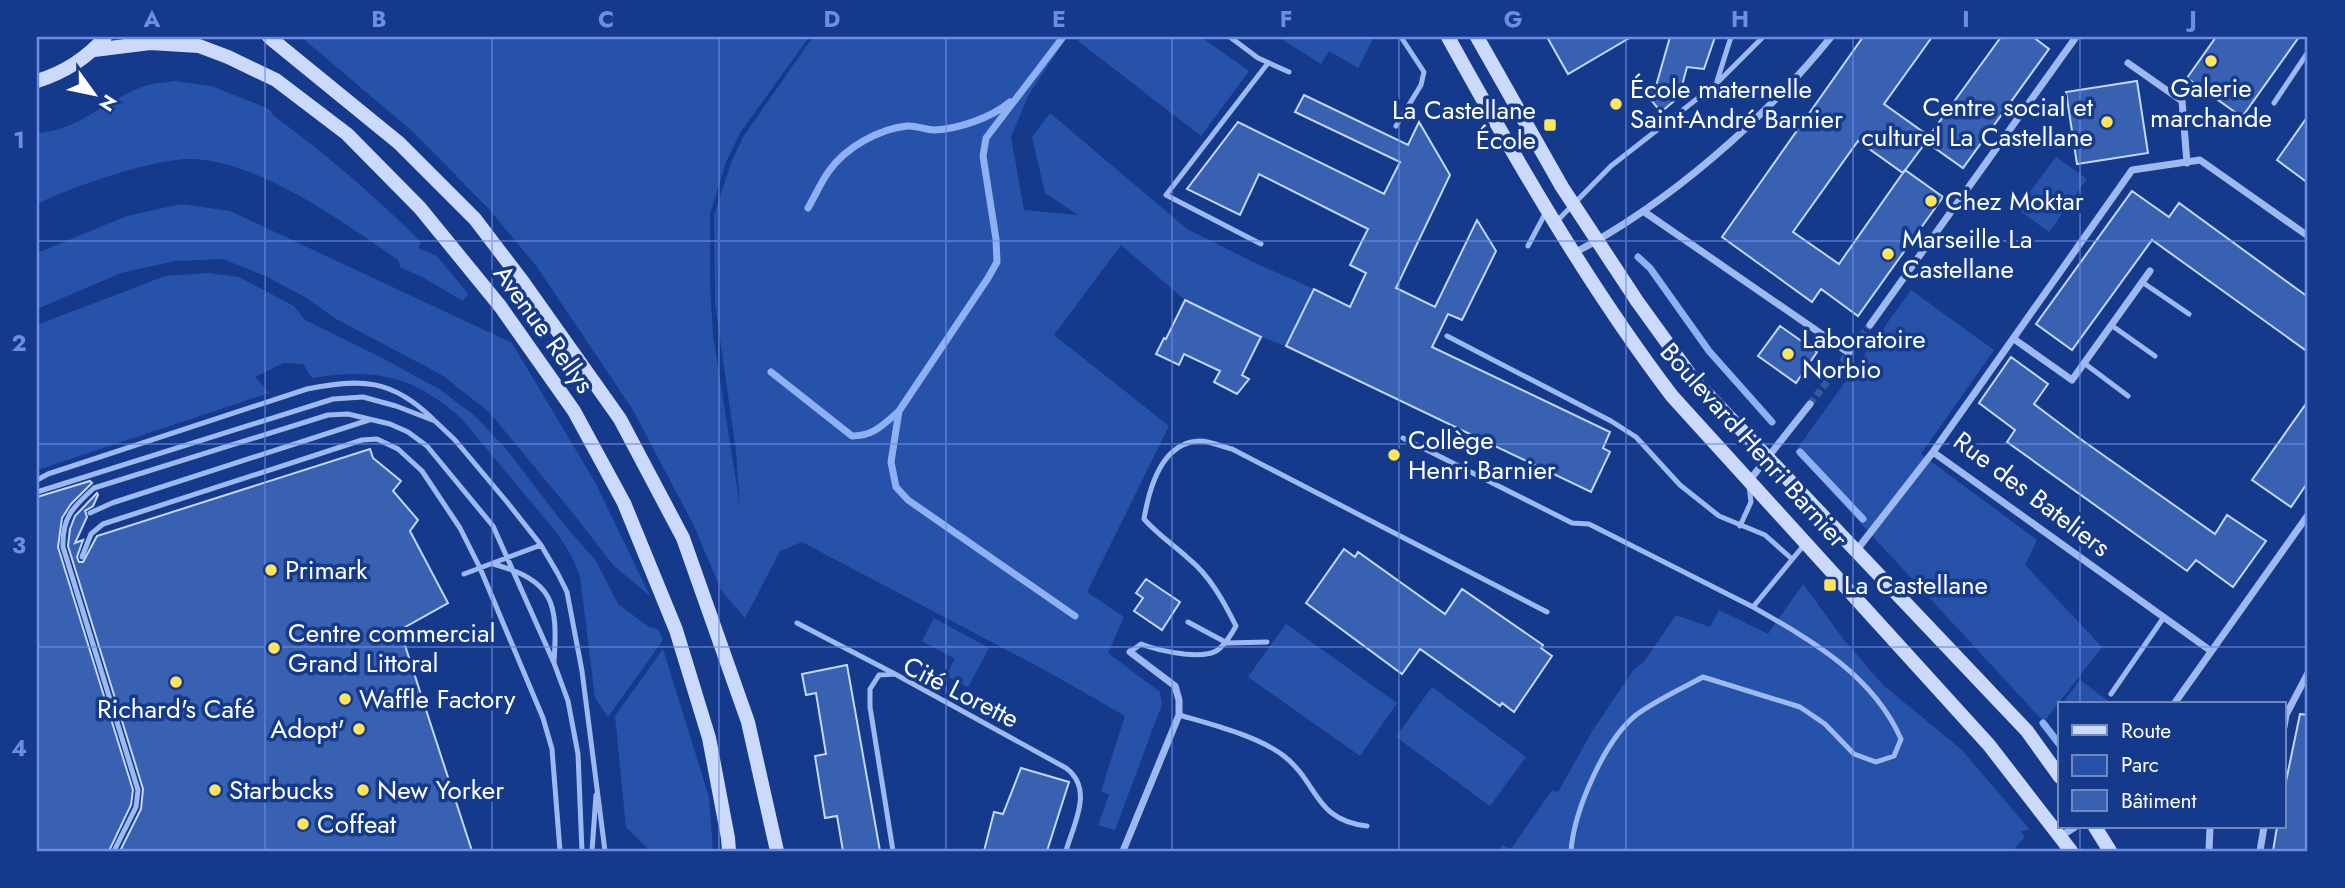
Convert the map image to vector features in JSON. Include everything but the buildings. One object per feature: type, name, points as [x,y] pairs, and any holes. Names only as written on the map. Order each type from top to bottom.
[{"type":"main road","points":[[37,81],[57,75],[94,50],[105,37]]},
{"type":"main road","name":"Avenue Rellys","points":[[269,37],[399,143],[475,219],[620,419],[683,538],[748,722],[777,851]]},
{"type":"main road","name":"Boulevard Henri Barnier","points":[[1448,37],[1574,253],[1625,334],[1672,396],[1989,745],[2071,851]]},
{"type":"main road","name":"Boulevard Henri Barnier","points":[[1477,37],[1573,204],[1693,380],[2027,731],[2058,773]]},
{"type":"main road","name":"Avenue Rellys","points":[[94,50],[150,43],[199,46],[276,80],[346,134],[420,208],[500,306],[574,411],[624,503],[676,630],[709,738],[729,838],[729,851]]},
{"type":"main road","points":[[2096,828],[2109,851]]},
{"type":"street","points":[[1574,253],[1643,211],[1722,148],[1803,71],[1831,37]]},
{"type":"street","points":[[1870,325],[2076,37]]},
{"type":"street","points":[[2128,62],[2182,101],[2187,163],[2200,160],[2308,236]]},
{"type":"street","name":"Rue des Bateliers","points":[[2187,163],[2132,170],[1933,452],[2048,537],[2211,651]]},
{"type":"street","points":[[1643,211],[1849,354]]},
{"type":"street","points":[[2014,338],[2072,380],[2150,271]]},
{"type":"street","points":[[1749,481],[1810,404]]},
{"type":"street","points":[[1856,551],[1933,452]]},
{"type":"street","points":[[2175,702],[2308,515]]},
{"type":"street","points":[[1123,851],[1179,715],[1175,686],[1130,652]]},
{"type":"street","points":[[2286,715],[2308,673]]},
{"type":"street","points":[[2061,836],[2073,828]]},
{"type":"street","points":[[2209,851],[2210,828]]},
{"type":"street","points":[[2260,851],[2264,828]]},
{"type":"lane","points":[[1230,37],[1258,58],[1289,72]]},
{"type":"lane","points":[[1396,126],[1422,85],[1424,72],[1401,37]]},
{"type":"lane","points":[[1716,84],[1731,37]]},
{"type":"lane","points":[[1556,223],[1611,166],[1716,84],[1763,37]]},
{"type":"lane","points":[[2274,103],[2308,55]]},
{"type":"lane","points":[[1261,244],[1166,195],[1268,63]]},
{"type":"lane","points":[[1528,246],[1548,209]]},
{"type":"lane","points":[[2142,282],[2189,314]]},
{"type":"lane","points":[[2111,325],[2155,356]]},
{"type":"lane","points":[[1447,335],[1636,436],[1680,485],[1719,516],[1765,535],[1792,559]]},
{"type":"lane","points":[[2084,363],[2128,396]]},
{"type":"lane","points":[[37,480],[48,474],[307,389],[336,383],[369,383],[394,389],[414,401],[455,440],[541,545],[567,592],[582,671],[606,851]]},
{"type":"lane","points":[[37,492],[332,399],[363,397],[396,405],[435,421]]},
{"type":"lane","points":[[114,851],[136,807],[138,790],[63,547],[63,529],[75,505],[94,488],[328,415],[348,414],[390,424],[408,432],[427,446],[493,526],[554,663],[568,701],[578,754],[582,851]]},
{"type":"lane","points":[[90,513],[112,503],[369,419]]},
{"type":"lane","points":[[1404,438],[1572,523],[1589,524],[1753,607],[1819,647],[1849,669],[1876,696],[1894,722],[1901,739],[1894,756],[1876,762],[1854,754],[1825,724],[1800,707],[1703,677],[1635,716],[1612,745],[1588,785],[1572,835],[1571,851]]},
{"type":"lane","points":[[82,557],[91,534],[103,524],[362,440],[377,439],[398,449],[422,471],[460,528],[480,568],[543,718],[552,748],[560,851]]},
{"type":"lane","points":[[1130,652],[1141,644],[1158,652],[1207,656],[1227,643],[1236,626],[1222,598],[1191,560],[1160,537],[1144,519],[1149,489],[1162,465],[1178,447],[1201,441],[1232,449],[1547,612]]},
{"type":"lane","points":[[1740,526],[1751,502],[1749,481]]},
{"type":"lane","points":[[1753,607],[1807,543]]},
{"type":"lane","points":[[464,574],[541,545]]},
{"type":"lane","points":[[493,564],[513,569],[539,583],[552,604],[556,636],[554,663]]},
{"type":"lane","points":[[2111,694],[2164,617]]},
{"type":"lane","points":[[1188,622],[1227,643],[1267,642]]},
{"type":"lane","points":[[797,623],[895,674]]},
{"type":"lane","name":"Cité Lorette","points":[[893,851],[870,689],[880,676],[895,674],[1055,761],[1077,776],[1082,794],[1066,851]]},
{"type":"lane","points":[[1179,715],[1258,741],[1283,755],[1300,771],[1322,805],[1335,817],[1348,824],[1367,826]]},
{"type":"lane","points":[[592,851],[597,783]]},
{"type":"green space","points":[[301,37],[809,37],[740,133],[726,162],[710,214],[713,335],[740,507],[736,451],[715,304],[714,215],[731,163],[743,137],[813,37],[1067,37],[1028,96],[1011,137],[1024,210],[1078,215],[1045,193],[1032,137],[1050,113],[1187,229],[1314,289],[1286,346],[1261,337],[1185,300],[1121,245],[1054,335],[1169,426],[1087,592],[1124,617],[1108,653],[1160,692],[1162,704],[1115,830],[1098,825],[1109,795],[1101,791],[1125,716],[1052,674],[802,542],[780,551],[745,618],[721,590],[694,526],[633,410],[537,267],[488,208],[411,130]]},
{"type":"green space","points":[[1081,37],[1201,37],[1249,71],[1201,136],[1078,41]]},
{"type":"green space","points":[[1278,37],[1374,37],[1358,68],[1329,51],[1321,64]]},
{"type":"green space","points":[[174,81],[211,86],[269,109],[274,116],[386,208],[421,242],[418,248],[437,256],[468,294],[463,301],[400,267],[398,260],[299,196],[271,181],[216,162],[190,159],[155,164],[90,182],[37,204],[37,133],[65,127],[142,87]]},
{"type":"green space","points":[[2056,157],[2087,179],[2049,232],[2017,209]]},
{"type":"green space","points":[[181,204],[230,211],[512,343],[595,482],[650,596],[613,565],[489,412],[442,375],[336,319],[305,297],[265,276],[223,259],[175,261],[121,273],[37,309],[37,253],[127,216]]},
{"type":"green space","points":[[208,273],[239,277],[294,306],[305,320],[439,389],[475,416],[507,450],[562,522],[596,561],[618,604],[649,627],[658,629],[663,640],[608,717],[595,698],[580,576],[571,555],[557,533],[461,418],[426,392],[409,384],[374,375],[312,378],[303,364],[283,363],[255,377],[269,393],[37,470],[37,325],[165,276]]},
{"type":"green space","points":[[1911,290],[1994,350],[1921,454],[2037,540],[2025,565],[2102,647],[2044,722],[1795,452]]},
{"type":"green space","points":[[1803,584],[1844,640],[1883,685],[1962,750],[2030,830],[2021,831],[2025,837],[2012,851],[1499,851],[1502,845],[1511,849],[1552,790],[1558,792],[1593,730],[1634,669],[1644,662],[1676,615],[1710,627],[1719,610],[1768,634]]},
{"type":"green space","points":[[934,618],[989,648],[968,687],[946,676],[955,659],[922,641]]},
{"type":"green space","points":[[1286,624],[1397,703],[1360,756],[1248,677]]},
{"type":"green space","points":[[663,649],[709,797],[713,851],[650,851],[626,827],[615,716]]},
{"type":"green space","points":[[2080,680],[2109,702],[2064,702]]},
{"type":"green space","points":[[1432,687],[1526,757],[1490,806],[1396,737]]},
{"type":"waterway","points":[[1063,37],[986,138],[983,156],[997,262],[899,411],[891,462],[896,487],[908,500],[1075,616]]},
{"type":"waterway","points":[[808,208],[836,162],[874,135],[907,126],[934,130],[964,125],[984,118],[1010,102]]},
{"type":"waterway","points":[[1638,257],[1650,268],[1709,351],[1772,422]]},
{"type":"waterway","points":[[771,372],[852,436],[872,432],[898,412]]},
{"type":"waterway","points":[[1800,452],[1863,519]]},
{"type":"waterway","points":[[2043,723],[2058,742]]},
{"type":"tunnel","points":[[1810,404],[1870,325]]},
{"type":"place","name":"Galerie marchande","points":[[2211,61]]},
{"type":"place","name":"École maternelle Saint-André Barnier","points":[[1616,104]]},
{"type":"place","name":"Centre social et culturel La Castellane","points":[[2107,122]]},
{"type":"place","name":"La Castellane École","points":[[1550,125]]},
{"type":"place","name":"Chez Moktar","points":[[1931,201]]},
{"type":"place","name":"Marseille La Castellane","points":[[1888,254]]},
{"type":"place","name":"Laboratoire Norbio","points":[[1788,354]]},
{"type":"place","name":"Collège Henri Barnier","points":[[1394,455]]},
{"type":"place","name":"Primark","points":[[271,570]]},
{"type":"place","name":"La Castellane","points":[[1830,585]]},
{"type":"place","name":"Centre commercial Grand Littoral","points":[[274,648]]},
{"type":"place","name":"Richard's Café","points":[[176,682]]},
{"type":"place","name":"Waffle Factory","points":[[345,699]]},
{"type":"place","name":"Adopt'","points":[[359,729]]},
{"type":"place","name":"Starbucks","points":[[215,790]]},
{"type":"place","name":"New Yorker","points":[[363,790]]},
{"type":"place","name":"Coffeat","points":[[303,824]]}]
